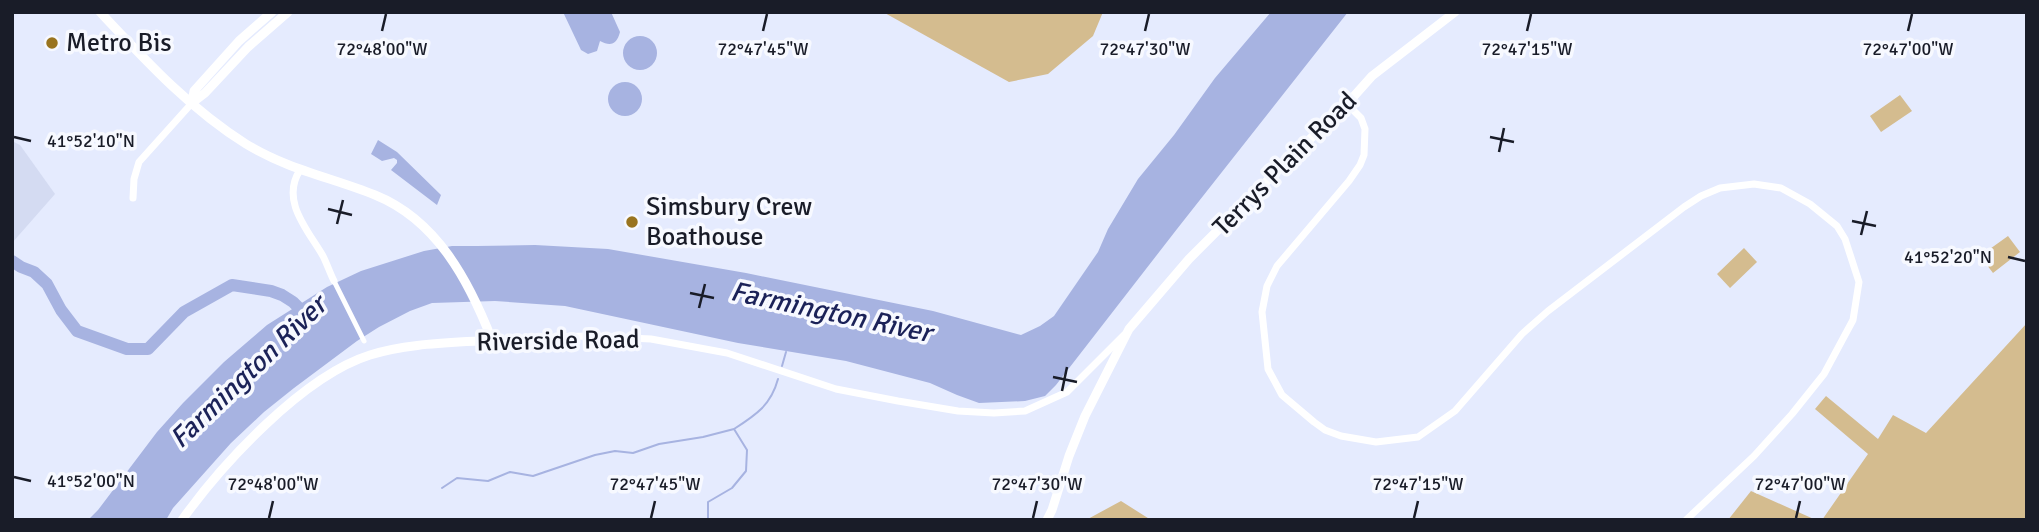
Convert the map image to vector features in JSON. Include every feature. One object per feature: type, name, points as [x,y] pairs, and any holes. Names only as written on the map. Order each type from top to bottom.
[{"type":"street","points":[[100,12],[162,77],[224,130],[300,170],[392,202],[418,220],[442,246],[477,306],[492,340]]},
{"type":"street","points":[[192,103],[194,91],[239,41],[272,12]]},
{"type":"street","points":[[133,198],[134,179],[139,162],[192,103],[205,93],[248,47],[288,12]]},
{"type":"street","name":"Terrys Plain Road","points":[[1047,520],[1085,416],[1129,329],[1189,259],[1347,104],[1372,76],[1455,12]]},
{"type":"street","points":[[1347,104],[1361,118],[1365,129],[1364,155],[1360,165],[1277,266],[1267,286],[1262,312],[1268,369],[1282,395],[1325,430],[1341,436],[1376,442],[1418,437],[1455,411],[1522,334],[1549,311],[1701,196],[1720,188],[1754,184],[1781,188],[1810,204],[1837,226],[1845,239],[1858,282],[1853,320],[1824,374],[1792,414],[1754,456],[1686,520]]},
{"type":"street","points":[[300,170],[293,187],[295,207],[325,260],[363,341]]},
{"type":"street","name":"Riverside Road","points":[[181,520],[226,466],[273,417],[340,369],[358,359],[396,348],[585,336],[650,339],[727,353],[835,389],[946,409],[994,413],[1025,411],[1067,392],[1129,329]]},
{"type":"shaded area","points":[[883,12],[1103,12],[1093,36],[1048,74],[1009,82]]},
{"type":"shaded area","points":[[1900,95],[1912,111],[1881,132],[1870,116]]},
{"type":"shaded area","points":[[12,141],[20,145],[55,194],[12,243]]},
{"type":"shaded area","points":[[2008,236],[2020,252],[1993,273],[1980,256]]},
{"type":"shaded area","points":[[1744,248],[1757,262],[1730,288],[1717,274]]},
{"type":"shaded area","points":[[2027,323],[2027,520],[1822,520],[1868,454],[1815,409],[1826,396],[1878,439],[1893,415],[1926,433]]},
{"type":"shaded area","points":[[1751,491],[1816,520],[1728,520]]},
{"type":"shaded area","points":[[1121,501],[1151,520],[1086,520]]},
{"type":"water","points":[[563,12],[611,12],[620,32],[619,36],[610,44],[600,41],[597,51],[588,54],[581,50]]},
{"type":"water","name":"Farmington River","points":[[1271,12],[1348,12],[1045,396],[1025,401],[979,403],[930,383],[846,361],[738,343],[565,306],[495,301],[432,303],[410,311],[357,341],[264,412],[231,443],[173,508],[166,520],[88,520],[183,403],[224,362],[267,325],[327,287],[361,271],[424,251],[452,246],[535,245],[608,249],[746,273],[933,311],[1021,335],[1054,316],[1098,252],[1108,229],[1138,179],[1215,78]]},
{"type":"water","points":[[640,36],[652,41],[657,53],[652,65],[640,70],[628,65],[623,53],[628,41]]},
{"type":"water","points":[[625,82],[637,87],[642,99],[637,111],[625,116],[613,111],[608,99],[613,87]]},
{"type":"water","points":[[378,140],[397,152],[441,195],[437,205],[391,170],[397,160],[394,158],[382,161],[371,154]]},
{"type":"waterway","name":"Farmington River","points":[[12,261],[34,272],[47,284],[61,310],[77,331],[127,349],[148,349],[184,312],[232,285],[282,295],[307,316]]},
{"type":"waterway","points":[[782,366],[786,352]]},
{"type":"waterway","points":[[708,520],[708,502],[732,488],[746,471],[747,450],[734,429],[767,403],[778,379]]},
{"type":"waterway","points":[[442,488],[457,478],[488,481],[510,472],[533,476],[595,455],[615,451],[633,453],[659,444],[734,429]]},
{"type":"place","name":"Metro Bis","points":[[52,43]]},
{"type":"place","name":"Simsbury Crew Boathouse","points":[[632,222]]}]
